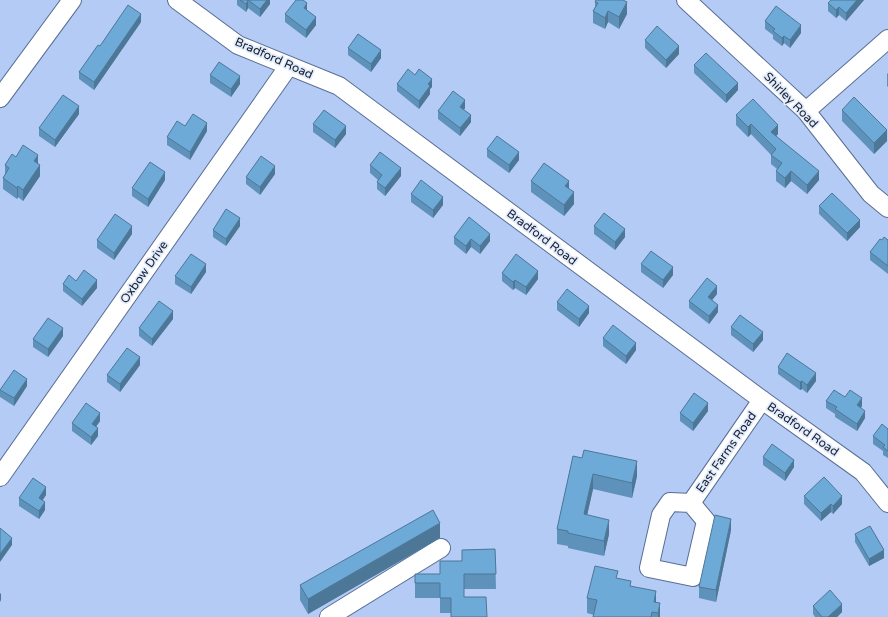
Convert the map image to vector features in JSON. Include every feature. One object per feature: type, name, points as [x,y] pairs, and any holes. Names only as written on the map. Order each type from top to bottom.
[{"type":"street","points":[[0,98],[72,0]]},
{"type":"street","name":"Bradford Road","points":[[177,0],[238,44],[288,67],[339,86],[762,400],[863,472],[888,503]]},
{"type":"street","name":"Shirley Road","points":[[686,0],[806,111],[871,194],[888,208]]},
{"type":"street","points":[[806,111],[888,39]]},
{"type":"street","name":"Oxbow Drive","points":[[0,477],[288,67]]},
{"type":"street","name":"East Farms Road","points":[[691,503],[762,400]]},
{"type":"street","points":[[329,617],[441,548]]},
{"type":"building","points":[[240,0],[248,0],[246,4]]},
{"type":"building","points":[[248,0],[267,0],[260,9]]},
{"type":"building","points":[[296,0],[303,0],[307,3],[304,8],[316,17],[306,30],[285,14]]},
{"type":"building","points":[[596,0],[623,0],[627,2],[619,17],[608,11],[605,18],[593,11],[598,3],[595,2]]},
{"type":"building","points":[[831,0],[857,0],[846,13],[839,7],[836,10],[828,3]]},
{"type":"building","points":[[128,5],[141,14],[94,82],[79,72],[98,45],[100,46]]},
{"type":"building","points":[[776,6],[801,25],[790,40],[784,36],[782,38],[773,31],[775,29],[765,21]]},
{"type":"building","points":[[657,26],[679,46],[666,60],[645,40]]},
{"type":"building","points":[[358,34],[381,50],[371,64],[348,48]]},
{"type":"building","points":[[706,53],[738,83],[726,95],[694,65]]},
{"type":"building","points":[[219,62],[240,76],[231,89],[210,75]]},
{"type":"building","points":[[408,69],[415,75],[419,69],[432,79],[428,84],[430,86],[419,101],[397,84]]},
{"type":"building","points":[[453,91],[465,100],[460,107],[471,115],[460,128],[438,111]]},
{"type":"building","points":[[63,95],[79,106],[55,140],[39,128]]},
{"type":"building","points":[[854,97],[887,130],[874,143],[842,110]]},
{"type":"building","points":[[753,99],[778,125],[771,132],[819,171],[807,185],[791,171],[785,178],[776,171],[782,163],[771,155],[776,149],[751,124],[748,127],[736,115]]},
{"type":"building","points":[[324,110],[346,126],[335,140],[313,124]]},
{"type":"building","points":[[193,114],[207,123],[190,152],[167,137],[177,121],[185,126]]},
{"type":"building","points":[[497,136],[519,152],[509,165],[487,149]]},
{"type":"building","points":[[23,145],[38,155],[34,161],[40,165],[23,190],[18,186],[17,188],[3,178],[9,168],[5,165],[12,154],[16,157]]},
{"type":"building","points":[[380,152],[401,168],[385,188],[377,182],[382,175],[370,165]]},
{"type":"building","points":[[261,156],[275,166],[260,187],[246,177]]},
{"type":"building","points":[[150,162],[165,172],[148,199],[132,188]]},
{"type":"building","points":[[544,163],[569,181],[565,186],[574,192],[564,205],[531,181]]},
{"type":"building","points":[[421,180],[443,197],[433,210],[411,194]]},
{"type":"building","points":[[832,193],[860,220],[847,233],[819,206]]},
{"type":"building","points":[[226,209],[240,218],[226,239],[213,230]]},
{"type":"building","points":[[604,213],[625,229],[615,242],[594,226]]},
{"type":"building","points":[[115,214],[132,226],[114,253],[97,240]]},
{"type":"building","points":[[469,217],[490,234],[480,246],[471,239],[466,246],[454,237]]},
{"type":"building","points":[[884,237],[888,240],[888,266],[870,252],[880,239],[882,240]]},
{"type":"building","points":[[651,251],[673,267],[663,280],[641,264]]},
{"type":"building","points":[[191,254],[206,264],[191,287],[175,276]]},
{"type":"building","points":[[516,254],[538,271],[526,287],[515,280],[513,282],[502,273]]},
{"type":"building","points":[[84,270],[97,280],[82,299],[63,284],[69,275],[76,281]]},
{"type":"building","points":[[707,278],[717,286],[708,297],[718,305],[709,316],[689,301]]},
{"type":"building","points":[[567,289],[589,306],[579,319],[557,302]]},
{"type":"building","points":[[159,301],[173,311],[152,339],[139,328]]},
{"type":"building","points":[[740,315],[763,332],[753,344],[731,327]]},
{"type":"building","points":[[48,318],[63,328],[48,349],[33,339]]},
{"type":"building","points":[[613,325],[636,343],[626,356],[603,338]]},
{"type":"building","points":[[127,348],[140,357],[120,384],[107,375]]},
{"type":"building","points":[[787,353],[816,373],[807,385],[778,367]]},
{"type":"building","points":[[14,370],[27,379],[14,398],[0,390]]},
{"type":"building","points":[[834,390],[845,397],[850,390],[862,398],[857,405],[865,411],[857,424],[835,409],[837,407],[826,401]]},
{"type":"building","points":[[694,393],[708,403],[693,423],[680,413]]},
{"type":"building","points":[[86,403],[100,413],[92,424],[98,428],[91,437],[72,423]]},
{"type":"building","points":[[882,424],[888,429],[888,451],[883,447],[885,445],[873,436]]},
{"type":"building","points":[[772,444],[794,460],[785,473],[763,457]]},
{"type":"building","points":[[584,450],[637,461],[632,483],[593,474],[584,514],[609,520],[604,541],[557,529],[573,456],[582,458]]},
{"type":"building","points":[[824,477],[842,496],[833,506],[831,504],[821,513],[804,496]]},
{"type":"building","points":[[33,478],[46,487],[39,498],[45,502],[39,511],[19,498]]},
{"type":"building","points":[[433,510],[440,523],[308,599],[300,585]]},
{"type":"building","points":[[715,515],[731,519],[716,590],[699,587]]},
{"type":"building","points":[[870,526],[884,550],[869,559],[855,534]]},
{"type":"building","points":[[0,528],[12,538],[0,554]]},
{"type":"building","points":[[495,549],[496,574],[464,574],[464,597],[486,597],[487,617],[451,617],[451,598],[440,598],[440,583],[415,583],[415,574],[440,574],[440,561],[462,561],[462,550]]},
{"type":"building","points":[[595,566],[618,571],[616,578],[631,581],[630,586],[656,591],[654,602],[660,603],[658,613],[652,612],[651,617],[593,617],[597,600],[587,598]]},
{"type":"building","points":[[830,590],[842,604],[828,617],[822,617],[813,606]]}]
